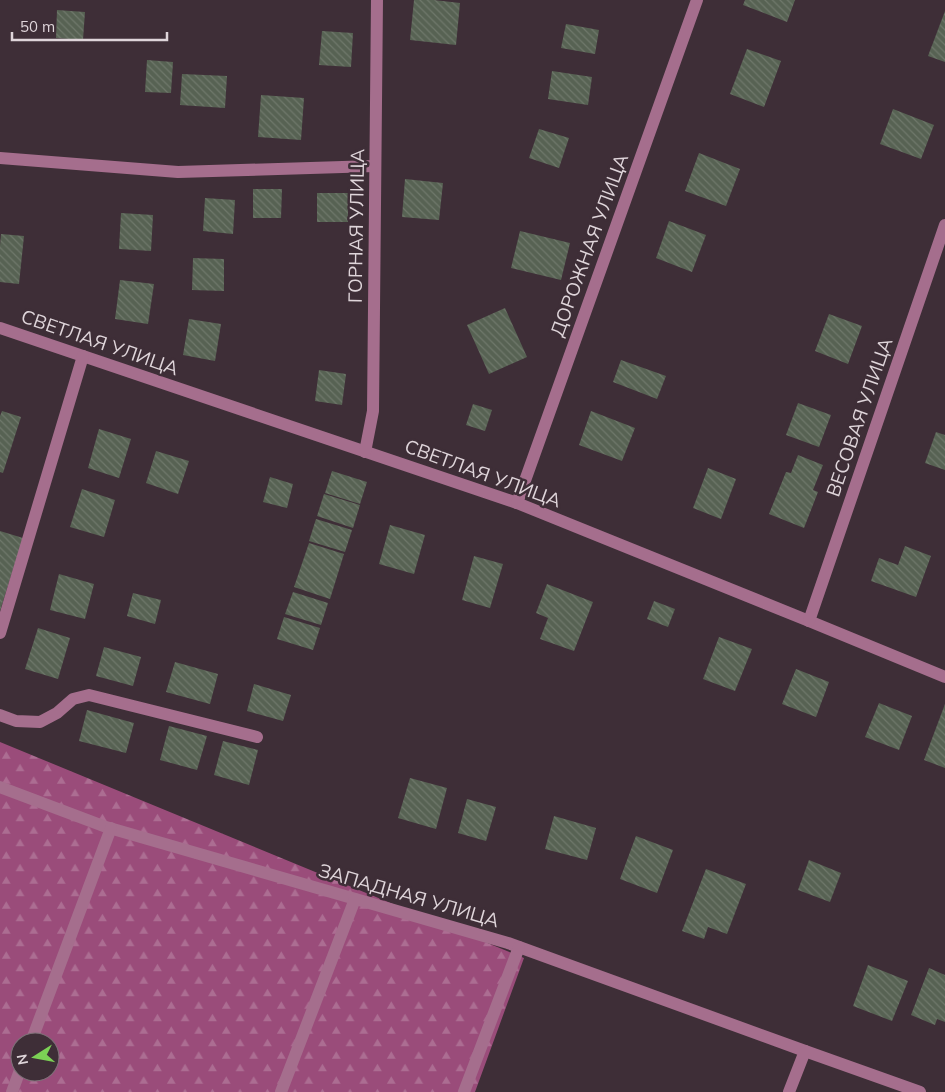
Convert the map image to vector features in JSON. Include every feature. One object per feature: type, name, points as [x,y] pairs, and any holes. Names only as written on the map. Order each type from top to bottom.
[{"type":"street","name":"ГОРНАЯ УЛИЦА","points":[[365,452],[372,411],[377,0]]},
{"type":"street","name":"ДОРОЖНАЯ УЛИЦА","points":[[517,503],[697,0]]},
{"type":"street","points":[[0,158],[178,172],[375,166]]},
{"type":"street","name":"ВЕСОВАЯ УЛИЦА","points":[[809,621],[945,225]]},
{"type":"street","name":"СВЕТЛАЯ УЛИЦА","points":[[0,328],[517,503],[945,677]]},
{"type":"street","points":[[0,634],[83,356]]},
{"type":"street","points":[[0,715],[16,721],[40,722],[57,713],[73,699],[89,695],[257,737]]},
{"type":"street","name":"ЗАПАДНАЯ УЛИЦА","points":[[0,787],[111,828],[519,947],[920,1092]]},
{"type":"street","points":[[34,1032],[111,828]]},
{"type":"street","points":[[280,1092],[355,899]]},
{"type":"street","points":[[464,1092],[519,947]]},
{"type":"street","points":[[789,1092],[805,1051]]},
{"type":"green space","points":[[0,742],[524,958],[475,1092],[0,1092]]},
{"type":"building","points":[[414,0],[460,3],[456,45],[410,40]]},
{"type":"building","points":[[745,0],[795,0],[787,22],[743,5]]},
{"type":"building","points":[[57,10],[85,12],[83,40],[56,38]]},
{"type":"building","points":[[945,11],[945,62],[928,56]]},
{"type":"building","points":[[566,24],[599,30],[595,54],[561,48]]},
{"type":"building","points":[[322,31],[353,33],[351,67],[319,65]]},
{"type":"building","points":[[747,49],[781,61],[764,107],[730,94]]},
{"type":"building","points":[[147,60],[173,62],[171,93],[145,92]]},
{"type":"building","points":[[552,71],[592,77],[588,105],[548,99]]},
{"type":"building","points":[[182,74],[227,76],[225,108],[180,105]]},
{"type":"building","points":[[261,95],[304,98],[301,140],[258,137]]},
{"type":"building","points":[[893,109],[934,125],[921,159],[880,144]]},
{"type":"building","points":[[539,129],[569,138],[559,168],[529,158]]},
{"type":"building","points":[[699,153],[740,169],[726,206],[685,191]]},
{"type":"building","points":[[405,179],[443,183],[439,220],[402,217]]},
{"type":"building","points":[[253,189],[282,189],[281,218],[253,218]]},
{"type":"building","points":[[317,193],[348,193],[348,222],[317,222]]},
{"type":"building","points":[[205,198],[235,200],[233,234],[203,231]]},
{"type":"building","points":[[121,213],[153,215],[151,251],[119,249]]},
{"type":"building","points":[[669,221],[706,235],[692,272],[656,258]]},
{"type":"building","points":[[520,231],[570,243],[561,280],[511,268]]},
{"type":"building","points":[[1,234],[24,236],[19,284],[0,282]]},
{"type":"building","points":[[193,258],[224,259],[224,291],[192,290]]},
{"type":"building","points":[[120,280],[154,284],[148,324],[115,319]]},
{"type":"building","points":[[505,308],[527,357],[489,374],[467,325]]},
{"type":"building","points":[[829,314],[862,326],[848,364],[815,351]]},
{"type":"building","points":[[189,319],[221,324],[215,361],[183,355]]},
{"type":"building","points":[[621,360],[666,376],[657,399],[613,382]]},
{"type":"building","points":[[319,370],[346,374],[342,405],[315,401]]},
{"type":"building","points":[[798,403],[831,415],[819,447],[786,435]]},
{"type":"building","points":[[473,404],[492,410],[485,431],[466,425]]},
{"type":"building","points":[[2,411],[21,417],[3,473],[0,472],[0,416]]},
{"type":"building","points":[[591,411],[635,428],[622,461],[579,445]]},
{"type":"building","points":[[99,429],[131,439],[119,478],[88,468]]},
{"type":"building","points":[[936,432],[945,435],[945,470],[925,463]]},
{"type":"building","points":[[156,451],[189,461],[178,494],[146,483]]},
{"type":"building","points":[[798,455],[823,465],[813,490],[818,492],[804,528],[769,514],[786,472],[791,473]]},
{"type":"building","points":[[708,468],[736,479],[721,519],[693,508]]},
{"type":"building","points":[[332,471],[367,482],[360,504],[325,493]]},
{"type":"building","points":[[270,477],[293,484],[287,508],[263,502]]},
{"type":"building","points":[[82,489],[115,500],[104,537],[70,527]]},
{"type":"building","points":[[324,494],[360,505],[353,528],[317,516]]},
{"type":"building","points":[[316,519],[352,530],[345,552],[309,541]]},
{"type":"building","points":[[390,525],[425,535],[414,574],[379,564]]},
{"type":"building","points":[[0,531],[23,538],[0,611]]},
{"type":"building","points":[[309,543],[344,554],[330,599],[294,587]]},
{"type":"building","points":[[905,546],[931,556],[916,597],[871,581],[879,558],[898,565]]},
{"type":"building","points":[[474,556],[503,564],[490,608],[462,600]]},
{"type":"building","points":[[59,574],[94,584],[85,619],[50,610]]},
{"type":"building","points":[[547,584],[593,602],[574,651],[540,639],[548,618],[536,613]]},
{"type":"building","points":[[293,592],[328,603],[321,625],[285,614]]},
{"type":"building","points":[[133,593],[161,600],[155,624],[127,616]]},
{"type":"building","points":[[654,601],[675,609],[668,627],[647,619]]},
{"type":"building","points":[[284,617],[320,628],[313,650],[277,639]]},
{"type":"building","points":[[38,628],[70,638],[58,679],[25,669]]},
{"type":"building","points":[[719,637],[752,649],[735,691],[703,679]]},
{"type":"building","points":[[104,647],[141,657],[133,686],[96,676]]},
{"type":"building","points":[[175,662],[218,674],[210,704],[166,692]]},
{"type":"building","points":[[796,669],[829,682],[816,717],[782,704]]},
{"type":"building","points":[[254,684],[291,695],[283,721],[247,711]]},
{"type":"building","points":[[879,703],[912,716],[899,750],[865,737]]},
{"type":"building","points":[[945,704],[945,768],[924,760]]},
{"type":"building","points":[[87,710],[134,723],[126,753],[79,741]]},
{"type":"building","points":[[169,726],[207,736],[197,770],[160,760]]},
{"type":"building","points":[[223,741],[258,750],[249,785],[214,775]]},
{"type":"building","points":[[410,778],[447,788],[436,829],[398,818]]},
{"type":"building","points":[[467,799],[496,807],[486,841],[458,833]]},
{"type":"building","points":[[554,816],[596,828],[587,860],[545,849]]},
{"type":"building","points":[[636,836],[673,850],[657,893],[620,879]]},
{"type":"building","points":[[809,860],[841,873],[830,902],[798,890]]},
{"type":"building","points":[[706,869],[746,884],[727,934],[708,927],[704,939],[682,931]]},
{"type":"building","points":[[868,965],[908,981],[892,1021],[853,1006]]},
{"type":"building","points":[[929,968],[945,975],[945,1022],[937,1019],[935,1025],[911,1015]]}]
